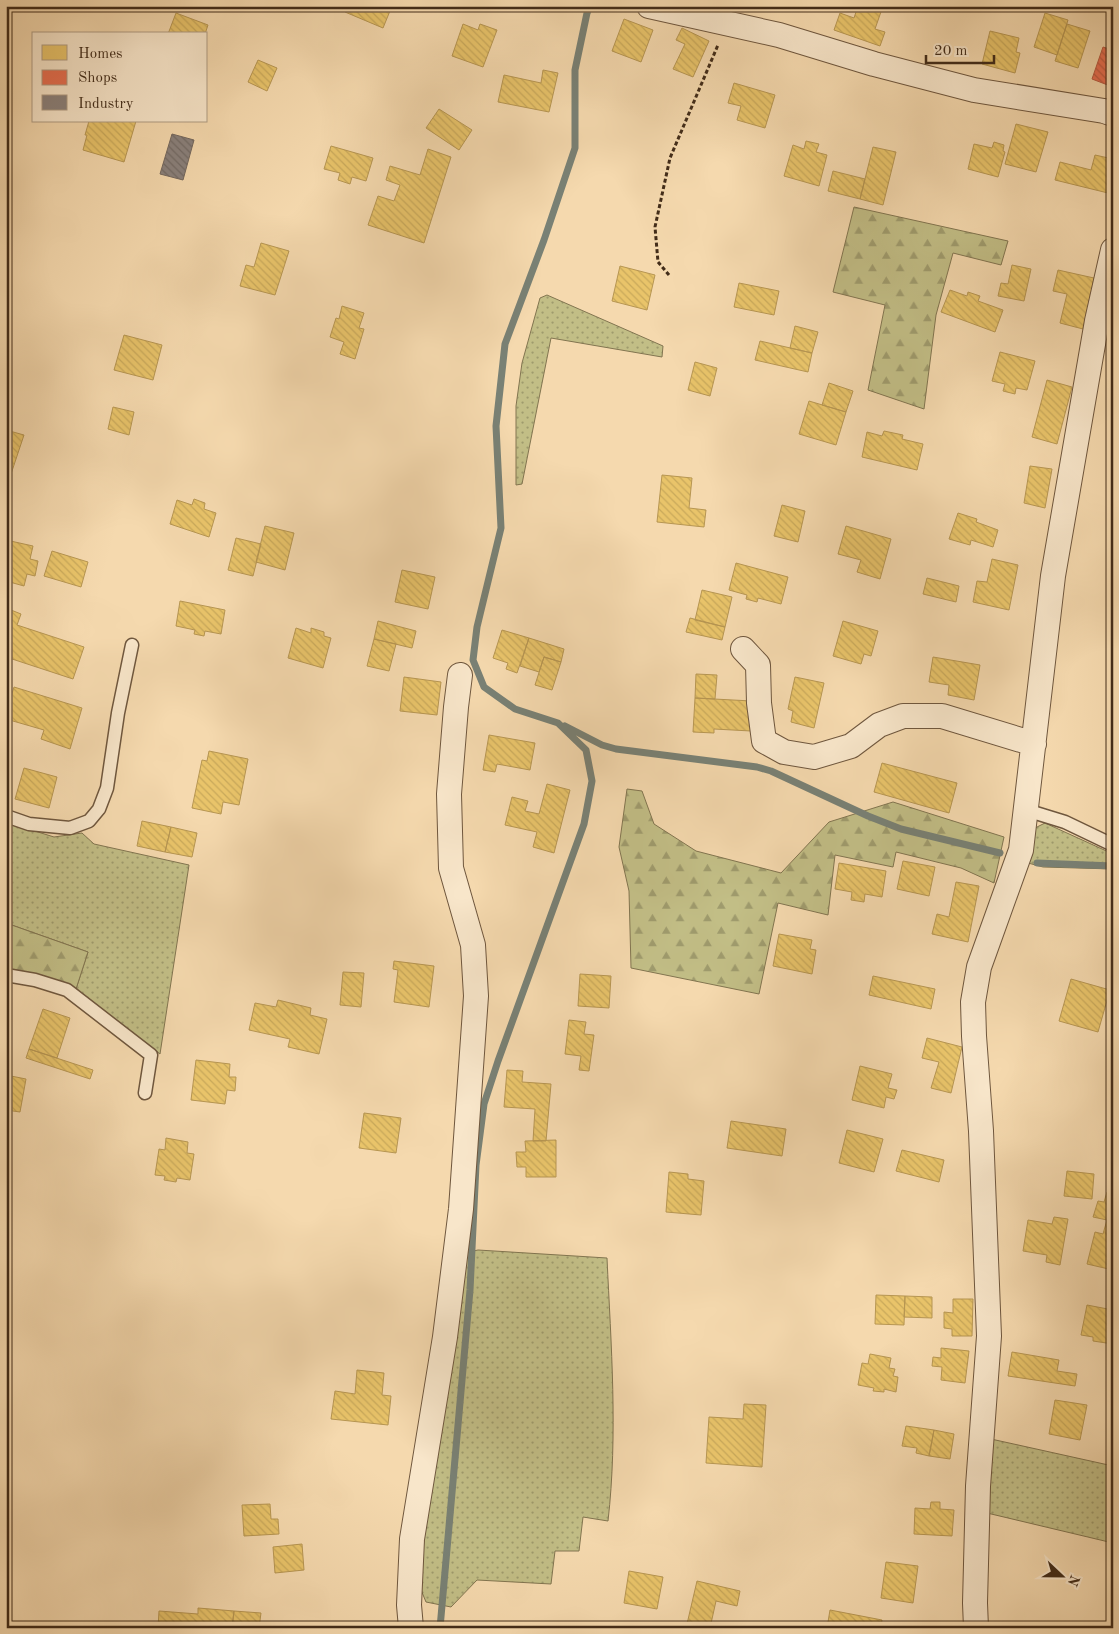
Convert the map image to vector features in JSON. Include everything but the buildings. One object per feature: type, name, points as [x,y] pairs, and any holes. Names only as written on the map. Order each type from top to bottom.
[{"type":"street","points":[[649,6],[780,35],[874,64],[974,90],[1113,114]]},
{"type":"street","points":[[976,1628],[978,1486],[989,1336],[981,1131],[973,1002],[979,967],[1021,850],[1053,576],[1097,321],[1113,250]]},
{"type":"street","points":[[743,648],[758,665],[759,703],[764,741],[784,752],[814,757],[851,746],[879,725],[903,716],[942,716],[1034,744]]},
{"type":"street","points":[[411,1628],[409,1605],[412,1539],[445,1336],[462,1209],[476,996],[473,945],[451,868],[449,794],[460,675]]},
{"type":"lane","points":[[6,816],[29,824],[70,828],[89,821],[99,809],[107,788],[118,713],[132,644]]},
{"type":"lane","points":[[1026,810],[1065,822],[1113,845]]},
{"type":"lane","points":[[6,975],[35,980],[67,990],[151,1055],[145,1093]]},
{"type":"path","points":[[669,275],[658,262],[655,227],[670,158],[726,23]]},
{"type":"green space","points":[[854,207],[1008,241],[1001,265],[953,253],[936,315],[924,409],[868,390],[885,305],[833,292]]},
{"type":"green space","points":[[547,295],[663,346],[662,357],[551,338],[522,484],[516,485],[516,406],[522,363],[540,298]]},
{"type":"green space","points":[[627,789],[642,791],[654,824],[696,851],[781,873],[829,822],[893,802],[1004,837],[994,883],[961,868],[896,852],[893,867],[835,855],[828,915],[778,903],[759,994],[631,968],[629,891],[619,847]]},
{"type":"green space","points":[[6,822],[54,837],[82,833],[94,844],[189,865],[160,1054],[76,989],[88,952],[6,923]]},
{"type":"green space","points":[[1045,823],[1113,854],[1113,869],[1043,867],[1028,863],[1035,828]]},
{"type":"green space","points":[[6,923],[88,952],[76,989],[48,979],[6,972]]},
{"type":"green space","points":[[478,1250],[607,1258],[613,1390],[611,1488],[608,1521],[583,1517],[579,1551],[555,1551],[551,1584],[477,1580],[451,1607],[426,1602],[419,1585],[424,1517],[464,1253]]},
{"type":"green space","points":[[991,1439],[1113,1466],[1113,1543],[987,1513]]},
{"type":"waterway","points":[[440,1628],[470,1290],[476,1165],[484,1104],[584,824],[592,781],[586,750],[558,723],[515,709],[484,687],[473,660],[477,627],[501,528],[496,426],[505,344],[544,240],[575,148],[575,70],[590,6]]},
{"type":"waterway","points":[[565,726],[602,745],[616,749],[757,767],[771,771],[868,816],[901,829],[1000,853]]},
{"type":"waterway","points":[[1037,863],[1113,866]]}]
